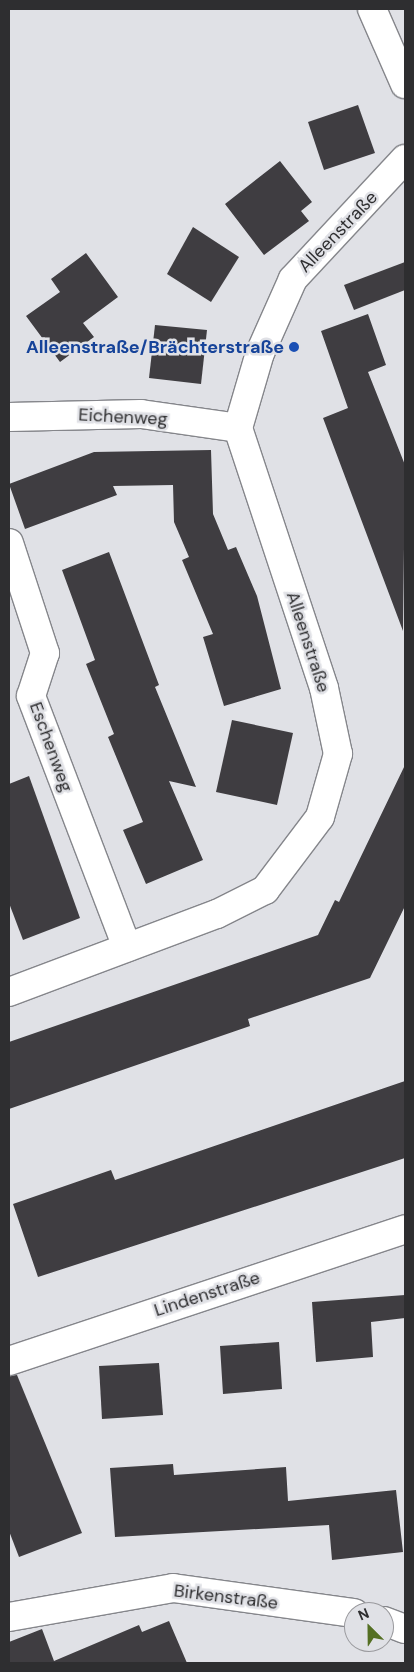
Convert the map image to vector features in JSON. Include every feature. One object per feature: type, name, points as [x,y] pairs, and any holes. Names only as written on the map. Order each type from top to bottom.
[{"type":"street","points":[[372,9],[405,84]]},
{"type":"street","name":"Alleenstraße","points":[[9,992],[217,914],[265,890],[320,817],[338,754],[324,688],[238,428],[260,352],[292,279],[405,159]]},
{"type":"street","name":"Eichenweg","points":[[9,417],[140,414],[238,428]]},
{"type":"street","name":"Eschenweg","points":[[9,543],[45,653],[31,696],[127,947]]},
{"type":"street","name":"Lindenstraße","points":[[9,1361],[405,1229]]},
{"type":"street","name":"Birkenstraße","points":[[9,1617],[173,1588],[344,1612]]},
{"type":"building","points":[[358,105],[375,153],[324,170],[308,122]]},
{"type":"building","points":[[280,161],[312,202],[301,211],[309,221],[264,255],[225,204]]},
{"type":"building","points":[[193,227],[239,257],[211,302],[167,274]]},
{"type":"building","points":[[86,253],[118,297],[83,323],[94,337],[60,362],[26,316],[60,292],[51,279]]},
{"type":"building","points":[[405,262],[405,290],[354,310],[344,285]]},
{"type":"building","points":[[368,314],[386,365],[368,372],[405,465],[403,631],[323,418],[348,408],[321,331]]},
{"type":"building","points":[[155,325],[207,330],[201,384],[149,378]]},
{"type":"building","points":[[211,450],[213,514],[228,550],[236,547],[257,596],[281,689],[224,706],[203,637],[213,634],[182,560],[189,557],[174,522],[173,485],[113,486],[117,495],[25,529],[9,484],[94,452]]},
{"type":"building","points":[[109,552],[159,685],[155,687],[196,787],[169,781],[203,860],[146,884],[123,830],[143,822],[108,737],[114,734],[86,664],[95,660],[62,570]]},
{"type":"building","points":[[232,720],[293,733],[277,805],[216,792]]},
{"type":"building","points":[[405,765],[405,906],[370,978],[248,1019],[250,1026],[9,1109],[9,1042],[318,935],[335,900],[339,902]]},
{"type":"building","points":[[29,776],[80,918],[23,940],[9,903],[9,784]]},
{"type":"building","points":[[405,1081],[405,1158],[38,1277],[13,1204],[111,1170],[115,1180]]},
{"type":"building","points":[[405,1295],[405,1318],[371,1322],[373,1357],[316,1362],[312,1302]]},
{"type":"building","points":[[279,1342],[282,1389],[223,1394],[220,1346]]},
{"type":"building","points":[[159,1363],[163,1415],[102,1419],[99,1366]]},
{"type":"building","points":[[17,1375],[82,1533],[19,1557],[9,1531],[9,1376]]},
{"type":"building","points":[[173,1464],[174,1475],[286,1467],[288,1501],[396,1490],[403,1552],[332,1560],[329,1525],[115,1537],[110,1468]]},
{"type":"building","points":[[169,1621],[187,1663],[9,1663],[9,1642],[42,1629],[54,1661],[139,1625],[142,1632]]},
{"type":"place","name":"Alleenstraße/Brächterstraße","points":[[294,347]]}]
